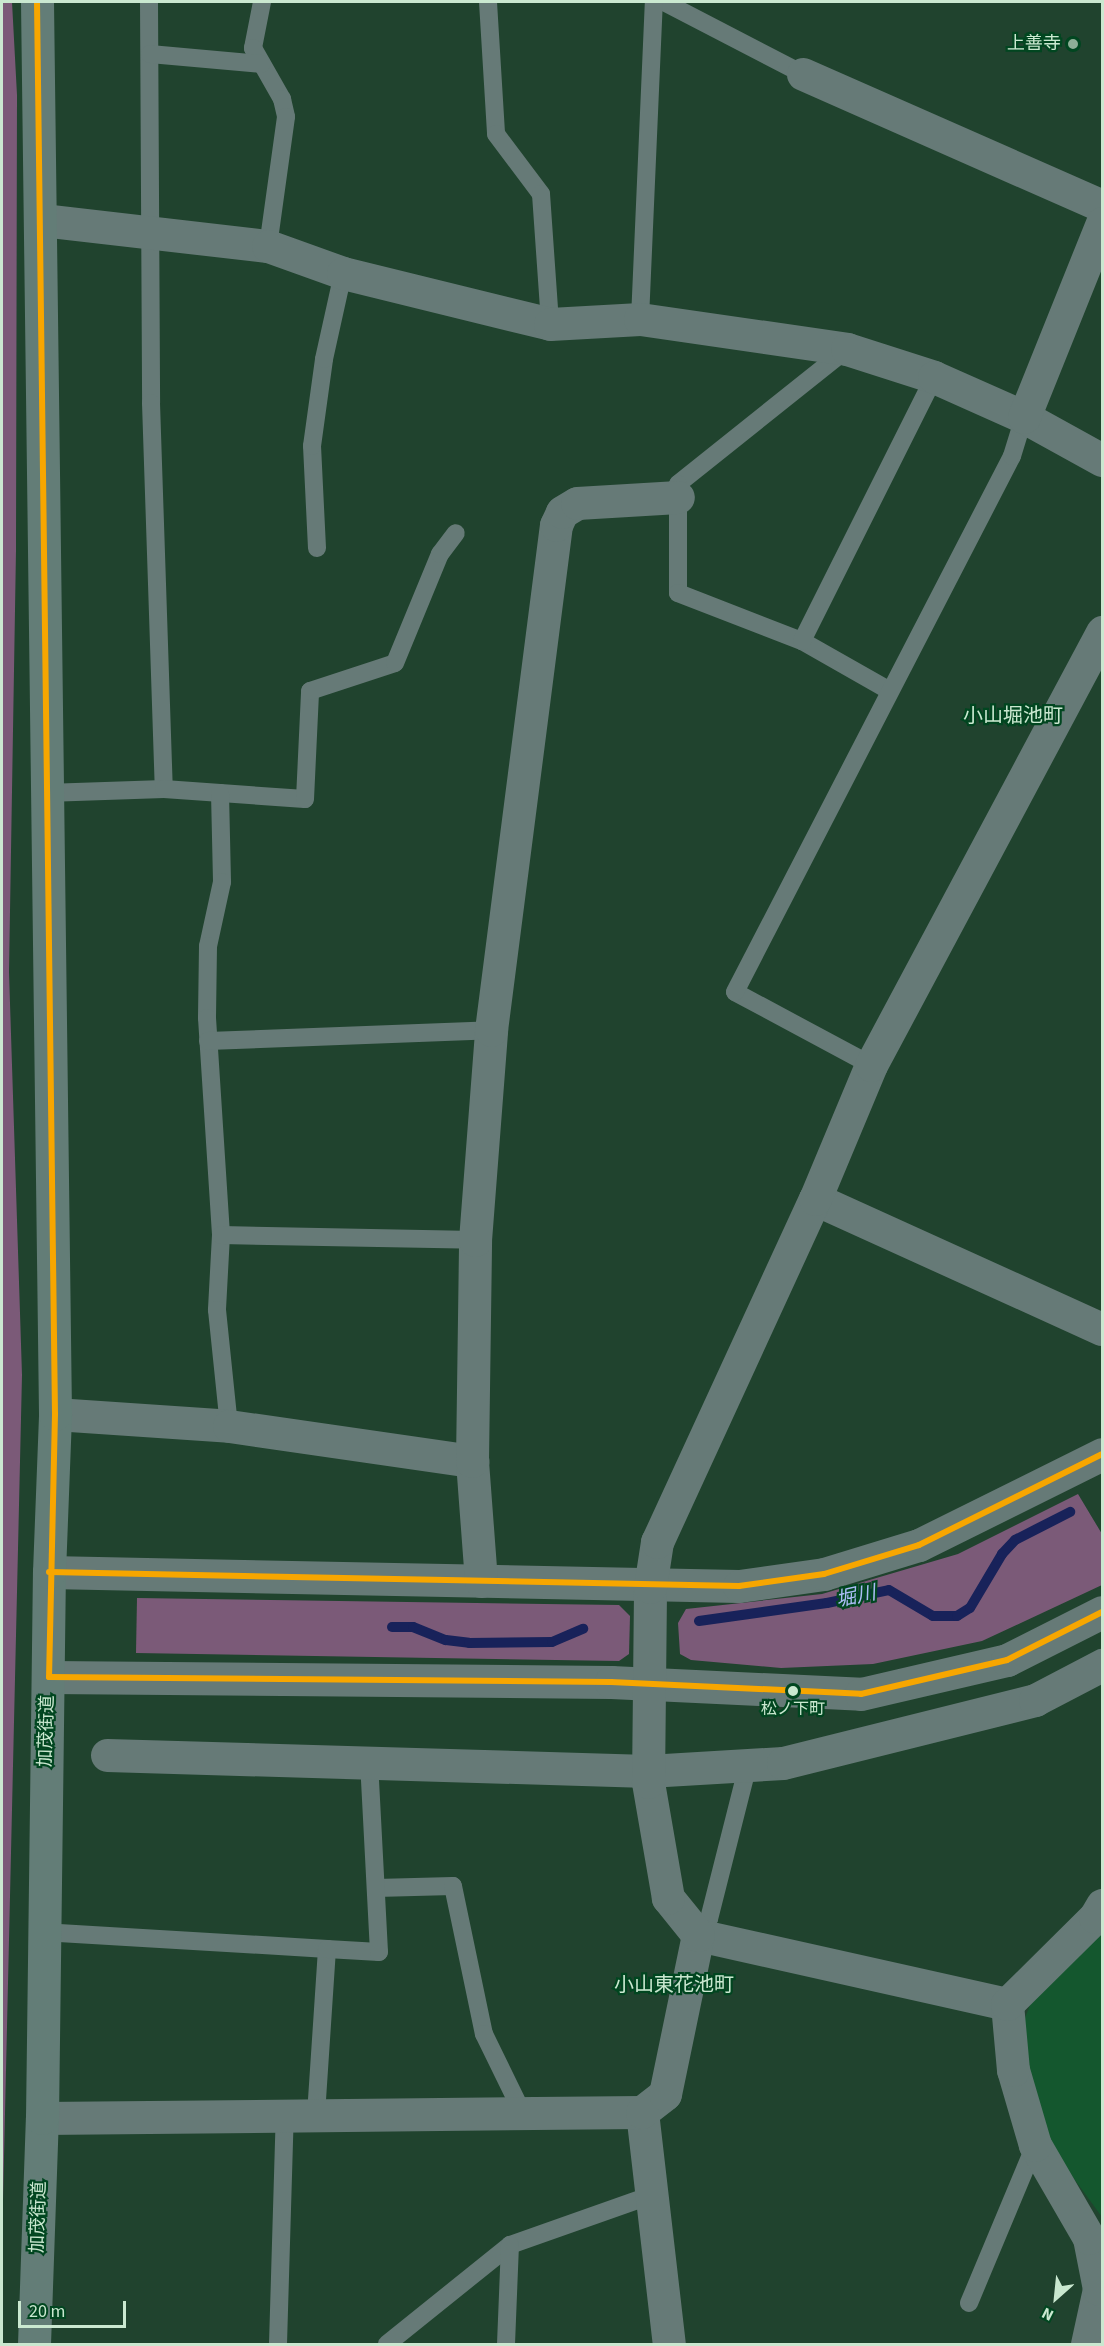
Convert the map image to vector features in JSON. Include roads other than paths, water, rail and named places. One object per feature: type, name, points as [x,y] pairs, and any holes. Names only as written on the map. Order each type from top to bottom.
[{"type":"street","name":"加茂街道","points":[[34,2344],[42,2118],[42,1932],[49,1677],[49,1572],[55,1414],[46,793],[42,220],[37,2]]},
{"type":"street","points":[[803,74],[1102,206]]},
{"type":"street","points":[[42,220],[268,246],[344,273],[550,324],[640,319],[847,349],[934,377],[1024,417],[1102,460]]},
{"type":"street","points":[[1024,417],[1102,222]]},
{"type":"street","points":[[481,1581],[472,1461],[475,1240],[491,1030],[556,525],[562,512],[577,503],[678,497]]},
{"type":"street","points":[[1007,2004],[698,1935],[668,1898],[648,1771],[651,1685],[650,1587],[657,1542],[814,1199],[871,1065],[1102,632]]},
{"type":"street","points":[[814,1199],[1102,1329]]},
{"type":"street","points":[[55,1414],[229,1426],[472,1461]]},
{"type":"street","points":[[49,1572],[650,1587],[739,1586],[824,1574],[919,1545],[1102,1454]]},
{"type":"street","points":[[49,1677],[651,1685],[861,1694],[1007,1660],[1102,1612]]},
{"type":"street","points":[[107,1755],[648,1771],[783,1763],[1035,1700],[1102,1665]]},
{"type":"street","points":[[1007,2004],[1095,1917],[1102,1905]]},
{"type":"street","points":[[42,2118],[642,2112],[665,2094],[698,1935]]},
{"type":"street","points":[[1007,2004],[1013,2070],[1035,2145],[1089,2238],[1099,2289],[1087,2344]]},
{"type":"street","points":[[642,2112],[669,2344]]},
{"type":"lane","points":[[149,2],[148,234],[164,789]]},
{"type":"lane","points":[[262,2],[253,48],[282,99],[286,117],[268,246]]},
{"type":"lane","points":[[488,2],[496,134],[541,194],[550,324]]},
{"type":"lane","points":[[640,319],[654,2]]},
{"type":"lane","points":[[664,2],[803,74]]},
{"type":"lane","points":[[150,54],[262,64]]},
{"type":"lane","points":[[317,548],[312,446],[324,359],[344,273]]},
{"type":"lane","points":[[847,349],[678,484],[678,593],[802,641],[890,691]]},
{"type":"lane","points":[[802,641],[934,377]]},
{"type":"lane","points":[[871,1065],[735,992],[1012,456],[1024,417]]},
{"type":"lane","points":[[46,793],[164,789],[305,799],[310,691],[395,663],[440,554],[456,533]]},
{"type":"lane","points":[[220,793],[222,882],[208,946],[208,1041],[221,1235],[217,1310],[229,1426]]},
{"type":"lane","points":[[208,1041],[491,1030]]},
{"type":"lane","points":[[221,1235],[475,1240]]},
{"type":"lane","points":[[42,1932],[379,1952],[369,1762]]},
{"type":"lane","points":[[698,1935],[709,1919],[747,1765]]},
{"type":"lane","points":[[376,1888],[453,1886],[484,2034],[522,2112]]},
{"type":"lane","points":[[278,2344],[300,2114],[327,1949]]},
{"type":"lane","points":[[969,2302],[1035,2145]]},
{"type":"lane","points":[[387,2344],[510,2245],[652,2195]]},
{"type":"lane","points":[[506,2344],[510,2245]]},
{"type":"waterway","name":"堀川","points":[[699,1621],[827,1603],[889,1590],[933,1616],[957,1616],[970,1608],[1002,1554],[1015,1540],[1070,1512]]},
{"type":"waterway","name":"堀川","points":[[392,1627],[413,1627],[446,1640],[469,1643],[552,1642],[583,1629]]},
{"type":"place","name":"上善寺","points":[[1073,44]]},
{"type":"place","name":"松ノ下町","points":[[793,1691]]},
{"type":"district","name":"小山堀池町","points":[[1013,716]]},
{"type":"district","name":"小山東花池町","points":[[674,1985]]}]
